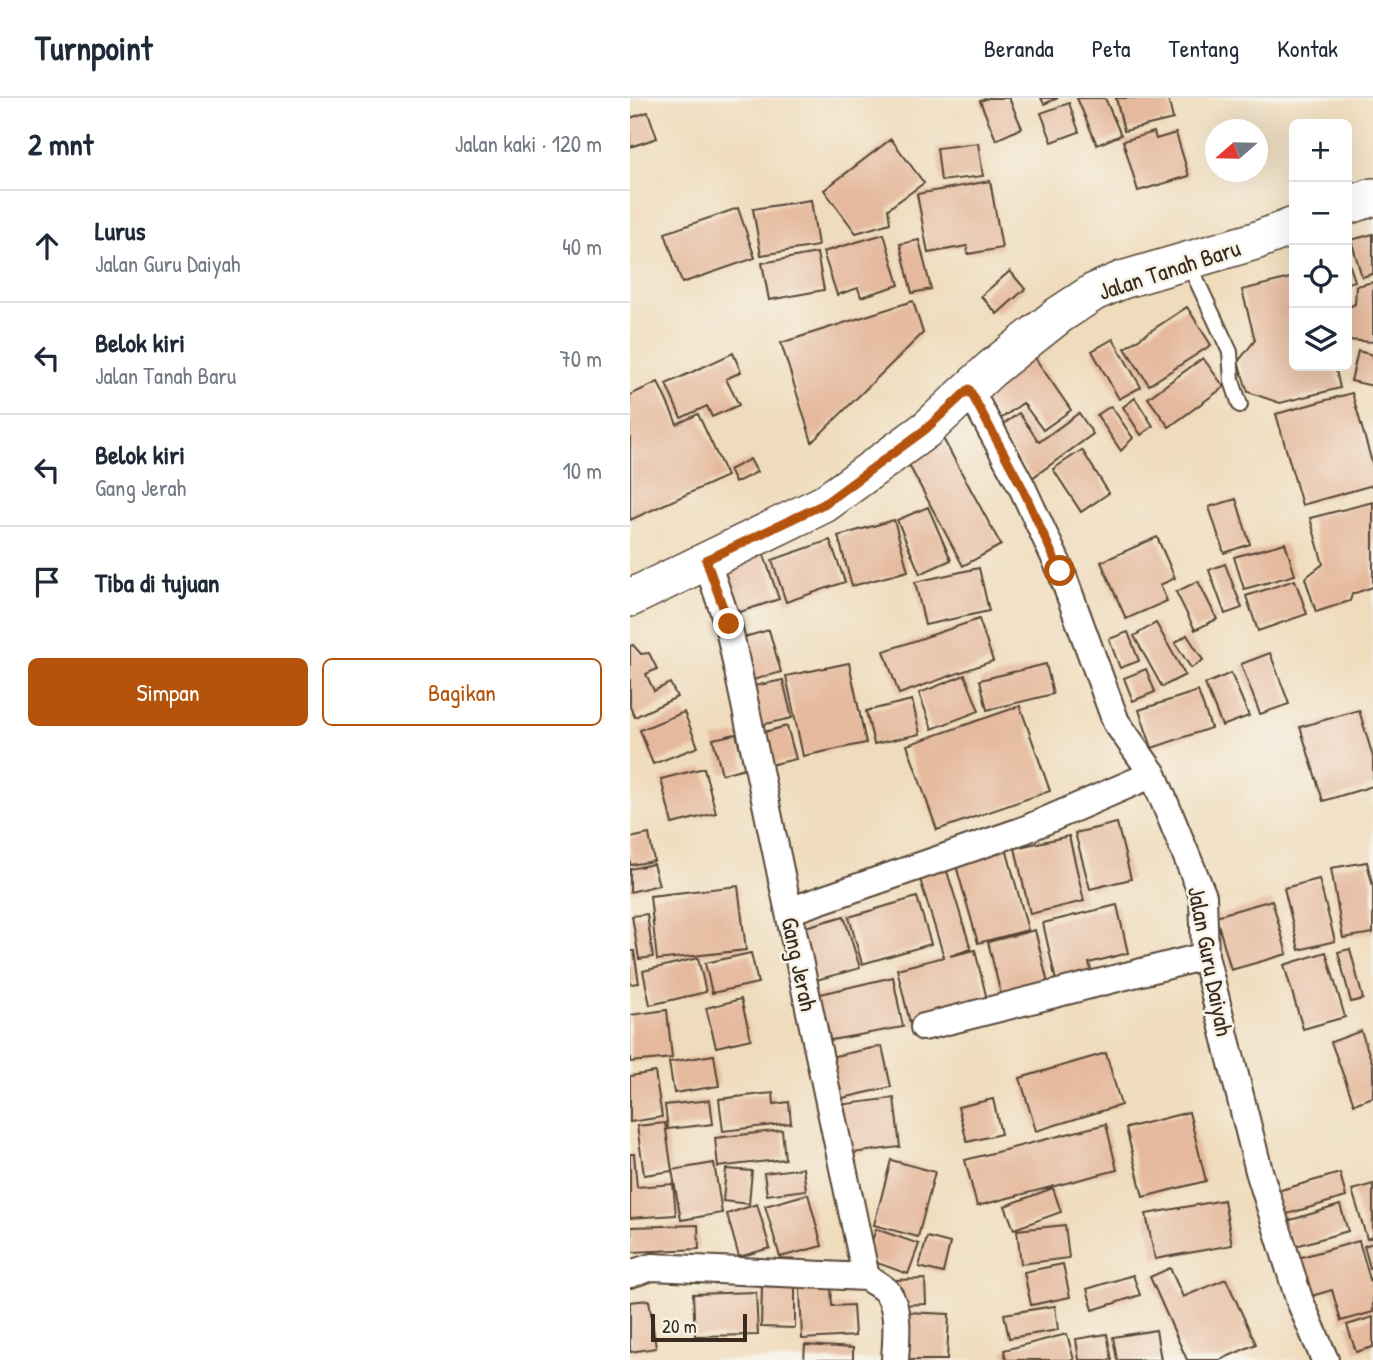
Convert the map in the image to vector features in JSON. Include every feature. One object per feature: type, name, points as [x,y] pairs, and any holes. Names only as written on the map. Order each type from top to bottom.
[{"type":"main road","points":[[1352,204],[1373,197]]},
{"type":"main road","name":"Jalan Tanah Baru","points":[[630,598],[824,504],[926,429],[969,389],[1059,315],[1094,292],[1122,280],[1188,262],[1289,228]]},
{"type":"street","name":"Jalan Guru Daiyah","points":[[969,389],[1022,487],[1060,571],[1116,722],[1153,774],[1203,896],[1205,956],[1259,1171],[1299,1299],[1325,1360]]},
{"type":"street","name":"Gang Jerah","points":[[706,560],[729,624],[866,1277]]},
{"type":"street","points":[[789,911],[1024,830],[1153,774]]},
{"type":"street","points":[[924,1027],[1205,956]]},
{"type":"street","points":[[630,1274],[652,1268],[866,1277],[888,1292],[896,1322],[895,1360]]},
{"type":"lane","points":[[1188,262],[1230,352],[1231,381],[1240,405]]},
{"type":"building","points":[[988,98],[1009,98],[1022,128],[996,140],[980,101]]},
{"type":"building","points":[[1041,98],[1058,98],[1044,104]]},
{"type":"building","points":[[1077,98],[1105,98],[1121,135],[1097,145]]},
{"type":"building","points":[[1116,98],[1168,98],[1173,119],[1124,131]]},
{"type":"building","points":[[1069,103],[1079,132],[1052,142],[1041,113]]},
{"type":"building","points":[[648,112],[657,138],[630,147],[630,118]]},
{"type":"building","points":[[1154,132],[1156,139],[1176,133],[1189,176],[1138,191],[1123,141]]},
{"type":"building","points":[[891,139],[924,183],[888,209],[890,223],[856,233],[824,190]]},
{"type":"building","points":[[978,143],[983,176],[941,181],[937,148]]},
{"type":"building","points":[[990,181],[1002,248],[968,254],[967,246],[928,253],[917,194]]},
{"type":"building","points":[[811,200],[818,246],[761,255],[753,209]]},
{"type":"building","points":[[738,208],[755,258],[682,283],[665,233]]},
{"type":"building","points":[[884,234],[899,285],[861,297],[858,288],[837,295],[823,252]]},
{"type":"building","points":[[1373,234],[1373,274],[1362,277],[1352,240]]},
{"type":"building","points":[[919,240],[931,289],[912,293],[900,244]]},
{"type":"building","points":[[817,253],[824,290],[769,300],[762,263]]},
{"type":"building","points":[[1010,271],[1025,289],[997,314],[981,296]]},
{"type":"building","points":[[1289,278],[1289,371],[1336,371],[1340,388],[1280,403],[1248,392],[1238,362],[1255,340],[1242,290]]},
{"type":"building","points":[[1373,282],[1373,342],[1352,340],[1352,306],[1355,304],[1356,286]]},
{"type":"building","points":[[913,301],[923,333],[812,442],[781,343]]},
{"type":"building","points":[[1187,307],[1211,345],[1149,385],[1125,348]]},
{"type":"building","points":[[1113,339],[1141,387],[1119,399],[1092,351]]},
{"type":"building","points":[[1358,351],[1373,355],[1373,386],[1351,381]]},
{"type":"building","points":[[733,353],[741,372],[726,379],[739,405],[712,417],[707,406],[681,418],[666,384]]},
{"type":"building","points":[[1033,355],[1071,410],[1043,430],[1023,403],[999,420],[979,393]]},
{"type":"building","points":[[1203,358],[1224,387],[1169,427],[1148,398]]},
{"type":"building","points":[[658,382],[677,424],[698,414],[727,476],[630,520],[630,395]]},
{"type":"building","points":[[1352,393],[1373,466],[1373,485],[1302,505],[1276,414]]},
{"type":"building","points":[[1135,398],[1153,426],[1141,435],[1123,407]]},
{"type":"building","points":[[1111,406],[1133,438],[1121,451],[1097,415]]},
{"type":"building","points":[[1019,413],[1039,442],[1079,413],[1093,434],[1032,478],[997,429]]},
{"type":"building","points":[[939,431],[1001,545],[963,566],[902,452]]},
{"type":"building","points":[[1082,450],[1109,493],[1081,512],[1053,469]]},
{"type":"building","points":[[750,459],[757,472],[735,483],[729,470]]},
{"type":"building","points":[[1236,499],[1250,544],[1224,553],[1209,507]]},
{"type":"building","points":[[1373,502],[1373,587],[1352,594],[1350,601],[1316,612],[1305,578],[1323,564],[1310,518]]},
{"type":"building","points":[[928,507],[951,560],[920,574],[897,520]]},
{"type":"building","points":[[894,520],[908,571],[852,586],[838,536]]},
{"type":"building","points":[[1157,537],[1175,578],[1160,585],[1167,601],[1126,619],[1101,562]]},
{"type":"building","points":[[830,540],[845,582],[786,602],[772,560]]},
{"type":"building","points":[[1285,543],[1295,575],[1244,589],[1234,557]]},
{"type":"building","points":[[764,555],[779,599],[728,616],[713,572]]},
{"type":"building","points":[[1225,564],[1242,608],[1225,614],[1209,570]]},
{"type":"building","points":[[979,568],[989,611],[925,625],[915,582]]},
{"type":"building","points":[[1295,580],[1307,614],[1258,631],[1246,596]]},
{"type":"building","points":[[1198,581],[1217,619],[1195,630],[1176,592]]},
{"type":"building","points":[[979,619],[993,661],[899,694],[884,651]]},
{"type":"building","points":[[1156,623],[1185,675],[1162,687],[1134,636]]},
{"type":"building","points":[[769,630],[781,672],[746,682],[734,640]]},
{"type":"building","points":[[1128,632],[1139,661],[1120,668],[1109,639]]},
{"type":"building","points":[[1187,635],[1203,660],[1191,668],[1175,643]]},
{"type":"building","points":[[633,645],[641,654],[649,653],[657,669],[646,674],[654,691],[670,683],[677,697],[635,717],[630,707],[630,646]]},
{"type":"building","points":[[1270,653],[1289,704],[1260,714],[1241,664]]},
{"type":"building","points":[[849,663],[866,743],[803,756],[786,676]]},
{"type":"building","points":[[1046,664],[1053,694],[987,710],[980,680]]},
{"type":"building","points":[[1146,669],[1155,692],[1133,701],[1124,678]]},
{"type":"building","points":[[1231,673],[1249,716],[1222,726],[1205,684]]},
{"type":"building","points":[[965,675],[979,711],[932,729],[919,693]]},
{"type":"building","points":[[783,680],[792,718],[752,727],[745,688]]},
{"type":"building","points":[[1198,691],[1211,728],[1152,748],[1139,710]]},
{"type":"building","points":[[912,700],[920,734],[874,744],[866,711]]},
{"type":"building","points":[[1020,706],[1050,791],[937,830],[907,745]]},
{"type":"building","points":[[1359,710],[1373,757],[1373,786],[1323,801],[1300,727]]},
{"type":"building","points":[[684,712],[698,747],[653,764],[640,730]]},
{"type":"building","points":[[787,726],[796,759],[765,766],[757,734]]},
{"type":"building","points":[[736,734],[745,768],[722,774],[713,739]]},
{"type":"building","points":[[704,768],[716,813],[672,824],[661,779]]},
{"type":"building","points":[[1117,823],[1131,879],[1090,889],[1075,833]]},
{"type":"building","points":[[649,834],[654,861],[630,865],[630,838]]},
{"type":"building","points":[[1069,836],[1084,901],[1030,914],[1015,848]]},
{"type":"building","points":[[1006,848],[1028,930],[978,943],[955,862]]},
{"type":"building","points":[[1367,862],[1373,887],[1373,933],[1343,938],[1331,868]]},
{"type":"building","points":[[653,864],[659,885],[630,892],[630,869]]},
{"type":"building","points":[[946,868],[971,949],[950,956],[975,950],[989,1008],[911,1027],[897,969],[944,957],[919,876]]},
{"type":"building","points":[[1319,879],[1335,941],[1299,950],[1284,888]]},
{"type":"building","points":[[738,886],[746,950],[657,960],[650,896]]},
{"type":"building","points":[[917,897],[931,944],[862,964],[849,917]]},
{"type":"building","points":[[1272,900],[1287,954],[1231,970],[1216,916]]},
{"type":"building","points":[[1117,905],[1128,953],[1089,963],[1092,973],[1056,981],[1043,923]]},
{"type":"building","points":[[647,914],[653,957],[639,959],[632,916]]},
{"type":"building","points":[[844,916],[860,968],[809,982],[795,930]]},
{"type":"building","points":[[1035,930],[1050,992],[1003,1003],[988,942]]},
{"type":"building","points":[[1350,949],[1363,999],[1351,1002],[1338,952]]},
{"type":"building","points":[[630,951],[634,951],[639,983],[630,984]]},
{"type":"building","points":[[1326,952],[1345,1017],[1303,1029],[1284,965]]},
{"type":"building","points":[[751,953],[758,983],[712,993],[705,963]]},
{"type":"building","points":[[698,958],[706,992],[650,1005],[643,971]]},
{"type":"building","points":[[893,977],[903,1027],[820,1042],[812,996]]},
{"type":"building","points":[[741,999],[751,1039],[716,1047],[706,1008]]},
{"type":"building","points":[[667,1010],[672,1058],[630,1062],[630,1015]]},
{"type":"building","points":[[1361,1031],[1373,1065],[1373,1097],[1354,1104],[1331,1042]]},
{"type":"building","points":[[882,1046],[891,1087],[834,1100],[825,1058]]},
{"type":"building","points":[[1106,1053],[1121,1105],[1036,1131],[1020,1078]]},
{"type":"building","points":[[714,1055],[719,1086],[674,1093],[669,1062]]},
{"type":"building","points":[[655,1072],[662,1117],[630,1122],[630,1076]]},
{"type":"building","points":[[773,1093],[774,1104],[789,1102],[791,1123],[723,1131],[719,1099]]},
{"type":"building","points":[[894,1098],[900,1147],[845,1154],[838,1105]]},
{"type":"building","points":[[993,1099],[1001,1134],[967,1142],[958,1107]]},
{"type":"building","points":[[710,1100],[713,1124],[668,1129],[665,1105]]},
{"type":"building","points":[[1189,1112],[1206,1181],[1143,1197],[1126,1128]]},
{"type":"building","points":[[665,1123],[672,1171],[644,1175],[637,1126]]},
{"type":"building","points":[[1106,1124],[1117,1170],[977,1206],[965,1160]]},
{"type":"building","points":[[782,1130],[785,1159],[718,1167],[715,1138]]},
{"type":"building","points":[[630,1154],[634,1154],[637,1187],[673,1184],[676,1215],[630,1218]]},
{"type":"building","points":[[891,1160],[935,1172],[918,1237],[874,1225]]},
{"type":"building","points":[[714,1163],[722,1213],[681,1220],[672,1170]]},
{"type":"building","points":[[803,1168],[806,1190],[767,1195],[764,1173]]},
{"type":"building","points":[[726,1169],[752,1171],[749,1204],[723,1201]]},
{"type":"building","points":[[1340,1173],[1346,1197],[1273,1218],[1267,1194]]},
{"type":"building","points":[[1373,1184],[1373,1237],[1367,1239],[1352,1190]]},
{"type":"building","points":[[1053,1188],[1061,1212],[1014,1229],[1005,1206]]},
{"type":"building","points":[[808,1194],[822,1246],[780,1257],[765,1206]]},
{"type":"building","points":[[1224,1200],[1232,1245],[1155,1259],[1146,1214]]},
{"type":"building","points":[[757,1204],[770,1248],[739,1257],[727,1214]]},
{"type":"building","points":[[1340,1205],[1348,1231],[1289,1248],[1281,1223]]},
{"type":"building","points":[[698,1225],[699,1249],[632,1252],[631,1227]]},
{"type":"building","points":[[1065,1225],[1069,1258],[1021,1264],[1017,1230]]},
{"type":"building","points":[[876,1229],[919,1244],[908,1274],[866,1259]]},
{"type":"building","points":[[927,1237],[950,1243],[943,1273],[919,1267]]},
{"type":"building","points":[[1359,1241],[1373,1290],[1373,1312],[1341,1321],[1332,1290],[1308,1297],[1298,1258]]},
{"type":"building","points":[[1373,1243],[1373,1267],[1370,1268],[1364,1246]]},
{"type":"building","points":[[1063,1264],[1070,1297],[1031,1305],[1024,1272]]},
{"type":"building","points":[[1170,1268],[1183,1297],[1226,1279],[1256,1344],[1220,1360],[1187,1360],[1150,1277]]},
{"type":"building","points":[[1133,1275],[1140,1295],[1093,1310],[1087,1289]]},
{"type":"building","points":[[925,1279],[926,1304],[895,1305],[894,1280]]},
{"type":"building","points":[[762,1286],[795,1287],[795,1328],[761,1327]]},
{"type":"building","points":[[831,1286],[832,1306],[853,1305],[855,1336],[802,1339],[800,1288]]},
{"type":"building","points":[[756,1292],[758,1335],[695,1336],[693,1294]]},
{"type":"building","points":[[649,1300],[656,1348],[630,1352],[630,1302]]},
{"type":"building","points":[[1055,1306],[1058,1330],[1009,1338],[1004,1314]]},
{"type":"building","points":[[905,1312],[949,1314],[947,1360],[902,1360]]},
{"type":"building","points":[[1373,1317],[1373,1347],[1356,1352],[1347,1325]]},
{"type":"building","points":[[1156,1330],[1161,1360],[1117,1360],[1113,1337]]},
{"type":"building","points":[[1067,1334],[1074,1360],[1006,1360],[1004,1350]]},
{"type":"building","points":[[1107,1334],[1112,1360],[1079,1360],[1076,1339]]},
{"type":"building","points":[[805,1345],[853,1348],[853,1360],[804,1360]]},
{"type":"route","points":[[729,624],[706,560],[824,504],[926,429],[969,389],[1022,487],[1060,571]]}]
